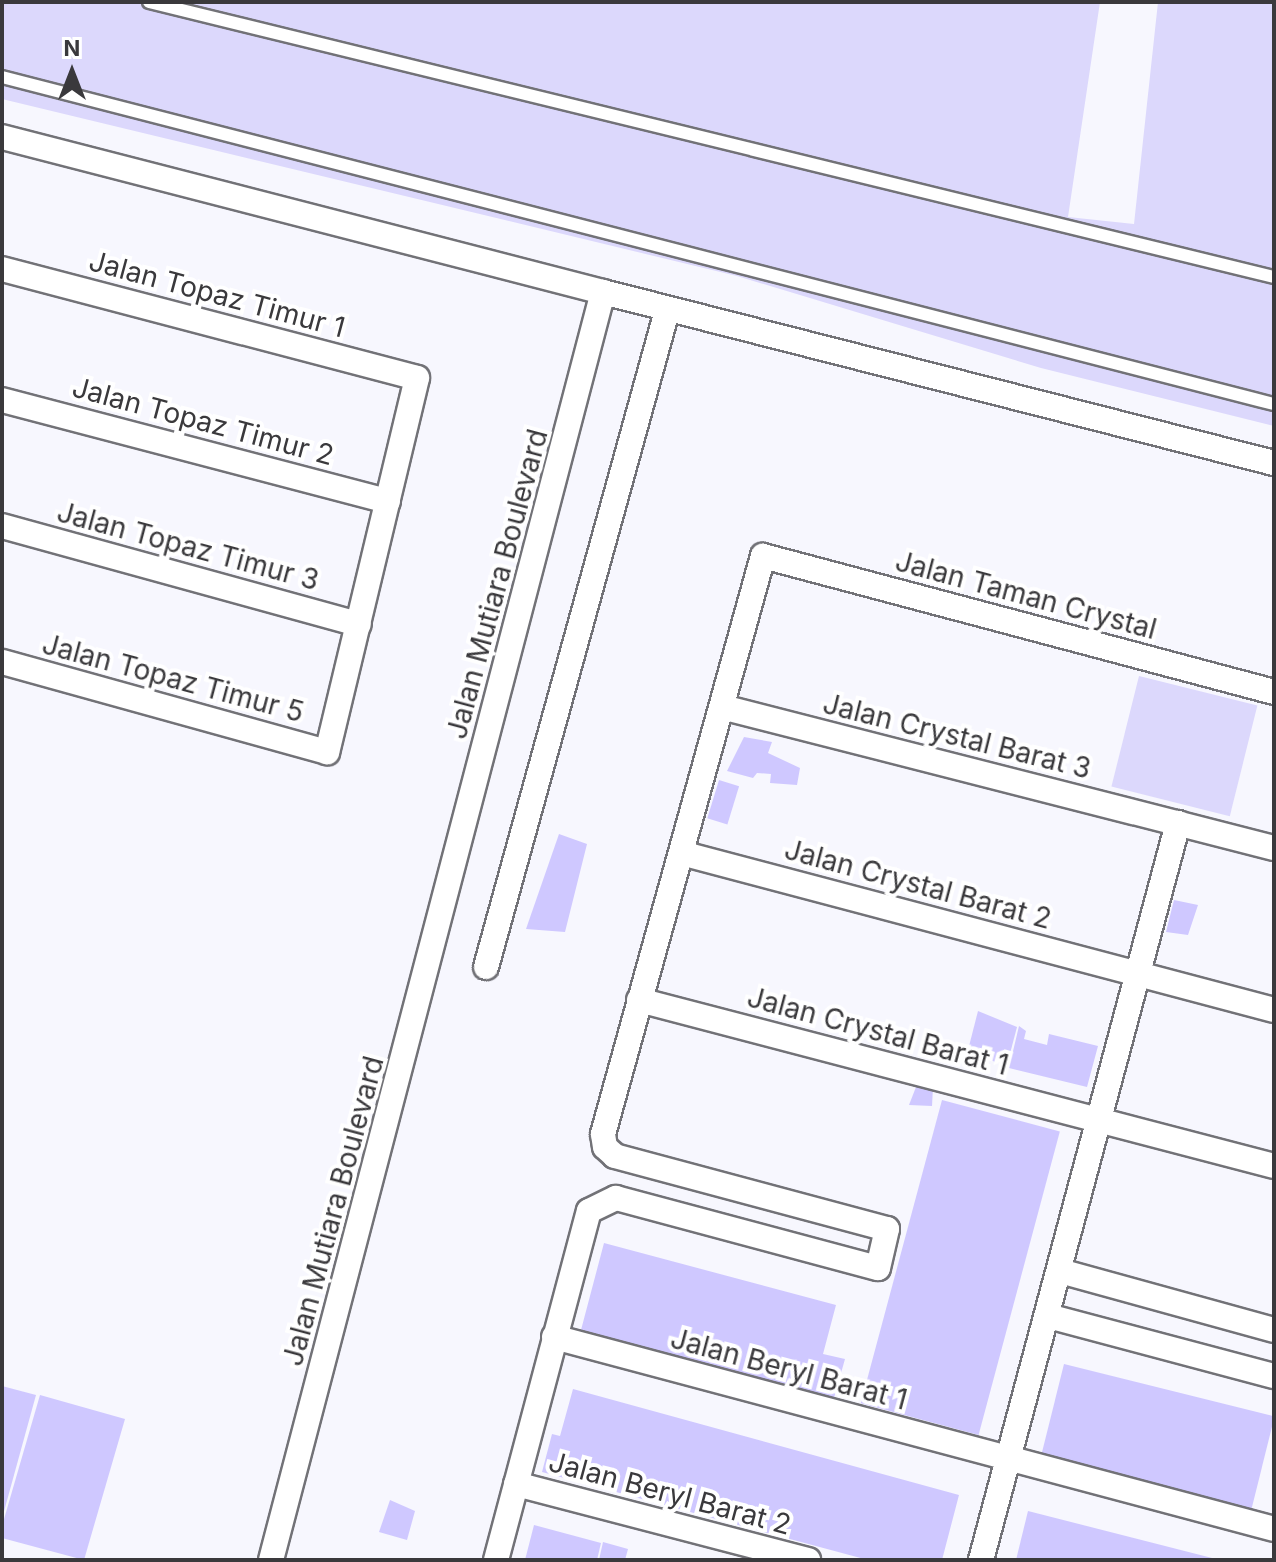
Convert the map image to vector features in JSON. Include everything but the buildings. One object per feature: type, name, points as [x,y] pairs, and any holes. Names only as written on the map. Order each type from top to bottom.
[{"type":"street","points":[[2,137],[667,311],[1274,463]]},
{"type":"street","name":"Jalan Topaz Timur 1","points":[[2,269],[417,378],[388,501]]},
{"type":"street","name":"Jalan Mutiara Boulevard","points":[[271,1560],[603,292]]},
{"type":"street","points":[[486,967],[667,311]]},
{"type":"street","name":"Jalan Topaz Timur 2","points":[[2,400],[388,501]]},
{"type":"street","points":[[359,624],[388,501]]},
{"type":"street","name":"Jalan Topaz Timur 3","points":[[2,526],[359,624]]},
{"type":"street","name":"Jalan Taman Crystal","points":[[722,707],[763,556],[1274,692]]},
{"type":"street","name":"Jalan Topaz Timur 5","points":[[2,662],[327,752],[359,624]]},
{"type":"street","points":[[496,1560],[589,1211],[616,1198],[878,1268],[887,1229],[615,1156],[605,1147],[603,1134],[722,707]]},
{"type":"street","name":"Jalan Crystal Barat 3","points":[[722,707],[1274,848]]},
{"type":"street","points":[[981,1560],[1101,1121],[1178,823]]},
{"type":"street","name":"Jalan Crystal Barat 2","points":[[681,853],[1274,1010]]},
{"type":"street","name":"Jalan Crystal Barat 1","points":[[639,1000],[1274,1166]]},
{"type":"street","points":[[1060,1271],[1274,1330]]},
{"type":"street","points":[[1048,1316],[1274,1376]]},
{"type":"street","name":"Jalan Beryl Barat 1","points":[[554,1337],[1274,1529]]},
{"type":"street","name":"Jalan Beryl Barat 2","points":[[516,1484],[808,1560]]},
{"type":"lane","points":[[149,2],[1274,277]]},
{"type":"lane","points":[[2,77],[1274,404]]},
{"type":"shaded area","points":[[2,2],[1100,2],[1068,217],[1134,224],[1158,2],[1274,2],[1274,426],[1041,368],[737,276],[2,99]]},
{"type":"shaded area","points":[[1139,676],[1257,706],[1230,816],[1111,787]]}]
